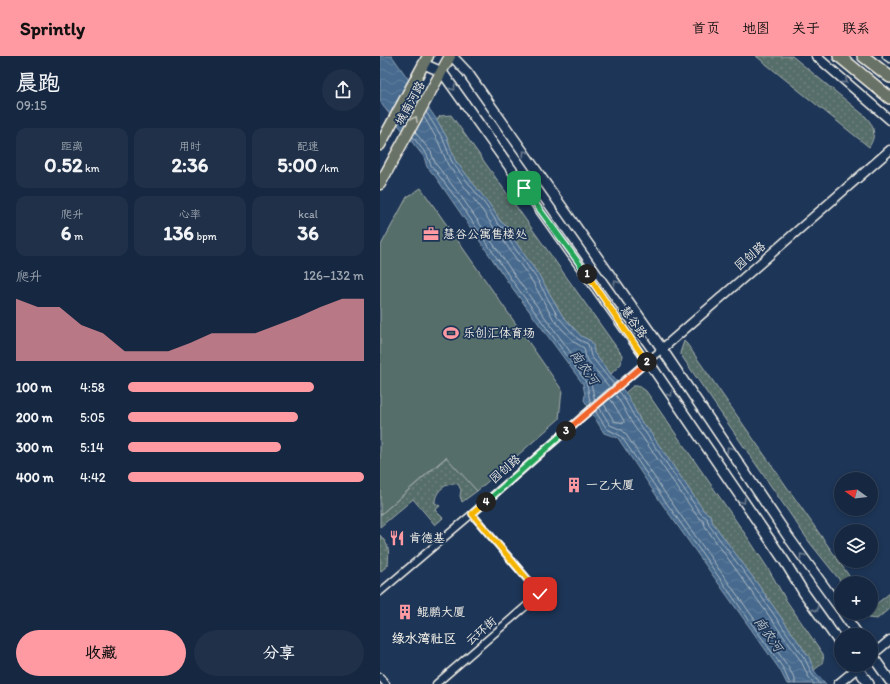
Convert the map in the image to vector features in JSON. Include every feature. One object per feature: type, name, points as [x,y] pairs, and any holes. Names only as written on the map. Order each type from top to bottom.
[{"type":"highway","points":[[838,56],[890,98]]},
{"type":"highway","points":[[863,56],[890,77]]},
{"type":"main road","name":"城南河路","points":[[380,184],[451,56]]},
{"type":"main road","name":"慧谷路","points":[[451,56],[467,72],[662,349],[789,538],[834,600]]},
{"type":"main road","name":"城南河路","points":[[380,144],[426,60]]},
{"type":"main road","points":[[426,60],[442,72]]},
{"type":"main road","name":"慧谷路","points":[[442,72],[648,362],[834,635]]},
{"type":"main road","points":[[878,665],[890,681]]},
{"type":"main road","points":[[862,672],[869,684]]},
{"type":"street","points":[[816,56],[890,120]]},
{"type":"street","name":"园创路","points":[[380,592],[472,514],[624,380],[648,362],[890,150]]},
{"type":"street","name":"云环街","points":[[436,684],[540,594],[472,514]]},
{"type":"street","points":[[878,649],[890,640]]},
{"type":"street","points":[[838,684],[851,672]]},
{"type":"street","points":[[380,677],[386,684]]},
{"type":"green space","points":[[756,56],[792,56],[868,119],[871,123],[874,134],[869,147]]},
{"type":"green space","points":[[451,115],[622,355],[621,364],[611,374],[594,353],[591,341],[581,336],[562,315],[540,277],[513,238],[509,228],[501,222],[490,205],[455,160],[447,138],[437,120],[440,116]]},
{"type":"green space","name":"乐创汇体育场","points":[[421,188],[562,390],[559,419],[477,491],[446,457],[380,515],[380,247],[407,197]]},
{"type":"green space","points":[[684,341],[834,554],[834,568],[844,568],[849,576],[836,576],[810,543],[680,353]]},
{"type":"green space","points":[[633,386],[639,386],[646,391],[750,541],[786,600],[823,654],[823,662],[814,670],[809,657],[713,523],[710,515],[704,511],[648,429],[641,422],[625,393]]},
{"type":"green space","points":[[447,457],[477,491],[462,502],[460,496],[461,490],[458,484],[449,484],[442,488],[435,499],[435,503],[440,506],[435,510],[443,518],[435,525],[413,499],[380,527],[380,515]]},
{"type":"green space","points":[[380,535],[386,543],[389,556],[388,565],[380,572]]},
{"type":"green space","points":[[890,593],[890,608],[878,618],[878,602]]},
{"type":"water","name":"南农河","points":[[380,56],[392,56],[437,120],[447,138],[455,160],[490,205],[501,222],[509,228],[513,238],[540,277],[562,315],[581,336],[591,341],[594,353],[628,396],[641,422],[648,429],[704,511],[710,515],[713,523],[809,657],[815,672],[826,684],[787,684],[780,670],[660,501],[618,438],[604,433],[584,400],[585,395],[583,384],[508,282],[435,176],[427,167],[424,157],[380,101]]},
{"type":"place","name":"慧谷公寓售楼处","points":[[431,234]]},
{"type":"place","name":"乐创汇体育场","points":[[451,333]]},
{"type":"place","name":"一乙大厦","points":[[574,485]]},
{"type":"place","name":"肯德基","points":[[397,538]]},
{"type":"place","name":"鲲鹏大厦","points":[[405,612]]},
{"type":"district","name":"绿水湾社区","points":[[424,638]]},
{"type":"route","points":[[524,188],[648,362],[590,410],[472,514],[540,594]]}]
